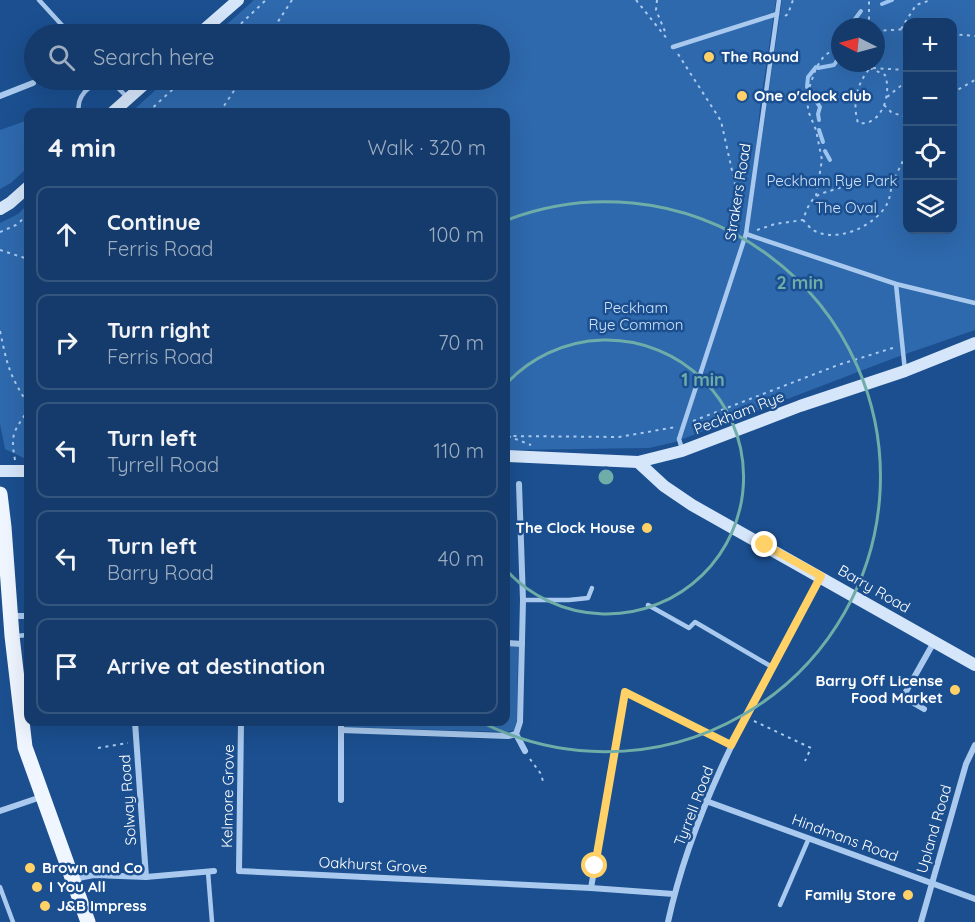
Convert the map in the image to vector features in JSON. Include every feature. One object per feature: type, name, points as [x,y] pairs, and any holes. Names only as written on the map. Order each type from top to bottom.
[{"type":"main road","points":[[210,24],[238,0]]},
{"type":"main road","points":[[117,108],[137,90]]},
{"type":"main road","points":[[0,209],[24,191]]},
{"type":"main road","name":"Peckham Rye","points":[[510,456],[638,462],[682,451],[800,406],[905,371],[975,343]]},
{"type":"main road","name":"Barry Road","points":[[638,462],[664,486],[692,505],[975,664]]},
{"type":"main road","points":[[0,471],[22,472]]},
{"type":"main road","points":[[0,494],[4,526],[8,627],[23,683],[24,715]]},
{"type":"main road","points":[[24,726],[25,747],[88,922]]},
{"type":"street","points":[[0,96],[24,87]]},
{"type":"street","points":[[519,484],[523,600],[520,722],[516,734],[525,751]]},
{"type":"street","name":"Tyrrell Road","points":[[668,922],[674,894],[706,801],[731,745],[821,576]]},
{"type":"street","points":[[8,627],[24,618]]},
{"type":"street","points":[[924,709],[903,697],[935,641]]},
{"type":"street","points":[[510,643],[522,644]]},
{"type":"street","points":[[591,888],[625,692],[731,745]]},
{"type":"street","name":"Solway Road","points":[[135,726],[146,877]]},
{"type":"street","name":"Kelmore Grove","points":[[239,871],[240,726]]},
{"type":"street","points":[[341,726],[341,800]]},
{"type":"street","points":[[341,730],[508,736],[516,734]]},
{"type":"street","name":"Upland Road","points":[[921,922],[966,764],[975,745]]},
{"type":"street","points":[[0,811],[42,797]]},
{"type":"street","name":"Hindmans Road","points":[[706,801],[975,899]]},
{"type":"street","name":"Oakhurst Grove","points":[[239,871],[674,894]]},
{"type":"street","points":[[72,879],[94,875],[146,877],[211,872]]},
{"type":"lane","points":[[39,0],[61,24]]},
{"type":"lane","name":"Strakers Road","points":[[682,451],[679,439],[683,425],[746,234],[779,0]]},
{"type":"lane","points":[[673,46],[777,14]]},
{"type":"lane","points":[[79,108],[78,101],[88,90]]},
{"type":"lane","points":[[120,90],[128,98]]},
{"type":"lane","points":[[746,234],[896,284],[975,303]]},
{"type":"lane","points":[[896,284],[905,371]]},
{"type":"lane","points":[[523,600],[588,598],[592,588]]},
{"type":"lane","points":[[648,605],[689,628],[695,622],[772,667]]},
{"type":"lane","points":[[8,627],[24,633]]},
{"type":"lane","points":[[780,905],[809,838]]},
{"type":"lane","points":[[211,872],[212,922]]},
{"type":"lane","points":[[0,887],[13,922]]},
{"type":"path","points":[[241,24],[266,0]]},
{"type":"path","points":[[276,24],[292,0]]},
{"type":"path","points":[[636,0],[673,46]]},
{"type":"path","points":[[657,0],[656,10],[664,30],[721,121],[741,211]]},
{"type":"path","points":[[869,0],[869,18]]},
{"type":"path","points":[[885,30],[901,29],[916,5],[932,0]]},
{"type":"path","points":[[957,34],[975,36]]},
{"type":"path","points":[[816,196],[822,160],[806,97],[816,68],[824,56],[831,51]]},
{"type":"path","points":[[885,69],[907,72]]},
{"type":"path","points":[[868,72],[857,91],[855,114],[858,123],[869,123],[877,118],[883,105],[888,84],[885,75],[879,72]]},
{"type":"path","points":[[957,90],[975,80]]},
{"type":"path","points":[[885,99],[903,84]]},
{"type":"path","points":[[152,108],[172,90]]},
{"type":"path","points":[[223,108],[234,90]]},
{"type":"path","points":[[883,105],[892,113],[903,116]]},
{"type":"path","points":[[803,220],[813,230],[826,234],[843,234],[857,230],[876,218],[888,202],[891,188],[903,162]]},
{"type":"path","points":[[803,220],[809,204],[816,196],[855,183],[869,183],[891,188]]},
{"type":"path","points":[[0,232],[16,225],[24,218]]},
{"type":"path","points":[[746,234],[776,224],[803,220]]},
{"type":"path","points":[[0,250],[24,258]]},
{"type":"path","points":[[0,331],[8,368],[24,398]]},
{"type":"path","points":[[510,436],[619,437],[683,425],[838,365],[903,345]]},
{"type":"path","points":[[22,472],[12,443],[14,430],[24,416]]},
{"type":"path","points":[[510,437],[537,447]]},
{"type":"path","points":[[746,717],[811,748],[805,760]]},
{"type":"path","points":[[98,748],[136,742]]},
{"type":"path","points":[[525,751],[541,774],[544,785]]},
{"type":"green space","name":"Peckham Rye Common","points":[[254,0],[776,0],[760,107],[747,241],[782,0],[975,0],[975,330],[897,357],[675,442],[649,448],[510,450],[510,108],[136,108],[156,90],[510,90],[510,24],[227,24]]},
{"type":"green space","points":[[24,121],[24,171],[11,183],[0,189],[0,130]]},
{"type":"green space","points":[[24,208],[24,458],[5,449],[0,424],[0,223],[18,214]]},
{"type":"green space","points":[[510,646],[518,647],[517,721],[514,730],[507,732],[344,727],[510,726]]},
{"type":"waterway","points":[[882,4],[892,0]]},
{"type":"waterway","points":[[856,18],[861,11]]},
{"type":"waterway","points":[[818,68],[831,66]]},
{"type":"waterway","points":[[807,87],[808,77],[816,67]]},
{"type":"waterway","points":[[810,92],[820,107],[819,120]]},
{"type":"waterway","points":[[819,130],[823,142]]},
{"type":"waterway","points":[[825,151],[830,160]]},
{"type":"place","name":"The Round","points":[[709,57]]},
{"type":"place","name":"One o'clock club","points":[[742,96]]},
{"type":"place","name":"The Clock House","points":[[647,528]]},
{"type":"place","name":"Barry Off License Food Market","points":[[955,690]]},
{"type":"place","name":"Brown and Co","points":[[30,868]]},
{"type":"place","name":"I You All","points":[[37,887]]},
{"type":"place","name":"Family Store","points":[[908,895]]},
{"type":"place","name":"J&B Impress","points":[[45,906]]},
{"type":"route","points":[[595,866],[625,692],[731,745],[821,576],[765,545]]},
{"type":"park label","name":"Peckham Rye Park","points":[[832,181]]},
{"type":"park label","name":"The Oval","points":[[846,208]]}]
